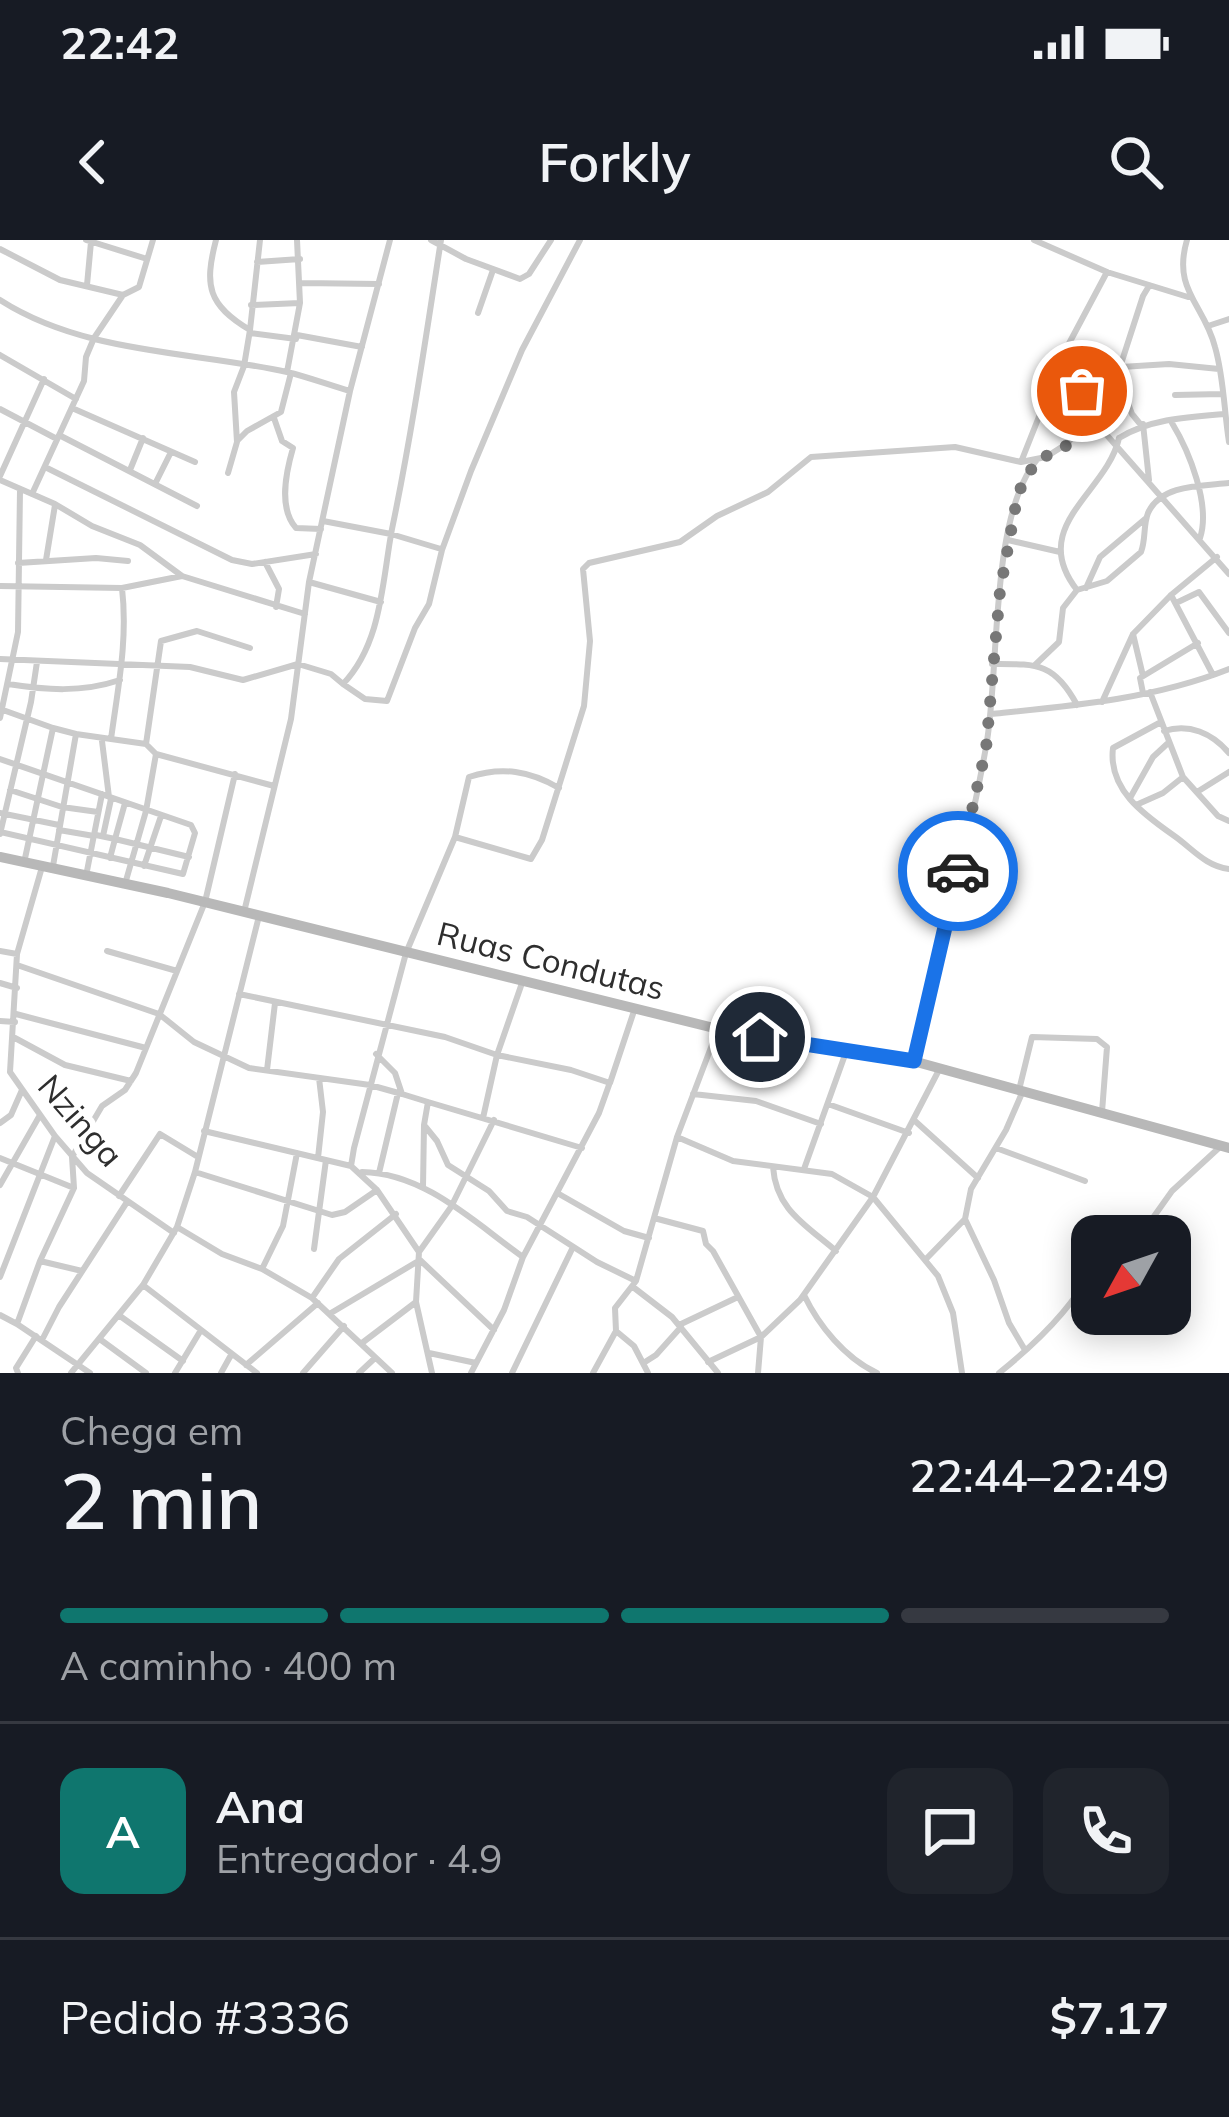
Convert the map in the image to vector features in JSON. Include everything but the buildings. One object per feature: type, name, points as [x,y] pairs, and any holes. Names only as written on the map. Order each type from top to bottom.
[{"type":"street","points":[[32,494],[74,403],[94,338],[123,296],[139,287],[153,240]]},
{"type":"street","points":[[216,240],[209,270],[211,290],[224,312],[250,332],[362,347]]},
{"type":"street","points":[[228,472],[237,442],[234,392],[250,332],[260,240]]},
{"type":"street","points":[[237,442],[247,430],[274,418],[284,407],[300,303],[297,240]]},
{"type":"street","points":[[244,912],[274,786],[309,582],[388,240]]},
{"type":"street","points":[[343,684],[359,662],[382,602],[418,400],[437,240],[466,259],[526,277],[551,240]]},
{"type":"street","points":[[0,659],[190,667],[243,680],[298,664],[332,674],[358,696],[387,701],[429,604],[442,550],[522,350],[580,240]]},
{"type":"street","points":[[1034,240],[1107,272],[1189,297]]},
{"type":"street","points":[[1187,240],[1183,261],[1189,297],[1208,326],[1224,388],[1229,442]]},
{"type":"street","points":[[87,285],[88,241],[147,259]]},
{"type":"street","points":[[0,249],[60,280],[123,296]]},
{"type":"street","points":[[257,262],[300,260]]},
{"type":"street","points":[[478,314],[494,270]]},
{"type":"street","points":[[1021,461],[1065,351],[1107,272]]},
{"type":"street","points":[[301,283],[379,284]]},
{"type":"street","points":[[455,837],[531,860],[560,788],[584,706],[590,641],[586,564],[680,542],[717,516],[768,492],[811,457],[955,447],[1036,461],[1065,447],[1118,370],[1150,286]]},
{"type":"street","points":[[0,300],[30,320],[94,338],[289,373],[350,391]]},
{"type":"street","points":[[251,305],[300,303]]},
{"type":"street","points":[[1208,326],[1229,319]]},
{"type":"street","points":[[1065,351],[1067,372],[1088,399],[1090,416],[1229,574]]},
{"type":"street","points":[[0,355],[44,379],[74,403],[195,462]]},
{"type":"street","points":[[1118,370],[1169,364],[1219,368]]},
{"type":"street","points":[[1118,370],[1132,414],[1142,424],[1149,483]]},
{"type":"street","points":[[44,379],[0,478],[140,545],[182,576],[304,614]]},
{"type":"street","points":[[1175,395],[1224,388]]},
{"type":"street","points":[[0,409],[197,506]]},
{"type":"street","points":[[1114,439],[1142,424],[1224,414]]},
{"type":"street","points":[[274,418],[282,441],[293,448],[286,486],[289,521],[296,528],[322,525],[392,534],[442,550]]},
{"type":"street","points":[[1172,423],[1196,487],[1204,520],[1200,538]]},
{"type":"street","points":[[130,470],[143,438]]},
{"type":"street","points":[[1082,589],[1063,570],[1060,553],[1073,512],[1116,448]]},
{"type":"street","points":[[154,484],[170,452]]},
{"type":"street","points":[[914,1061],[991,714],[992,664],[1008,540],[1018,493],[1036,461]]},
{"type":"street","points":[[45,467],[232,560],[252,564],[316,554]]},
{"type":"street","points":[[1036,664],[1059,642],[1063,608],[1082,589],[1100,557],[1145,519],[1160,497],[1229,483]]},
{"type":"street","points":[[20,490],[18,632],[1,712],[76,734],[146,744],[157,754],[274,786]]},
{"type":"street","points":[[46,560],[56,504]]},
{"type":"street","points":[[1082,589],[1123,570],[1141,552],[1145,519]]},
{"type":"street","points":[[1008,540],[1060,553]]},
{"type":"street","points":[[1102,702],[1132,634],[1217,557]]},
{"type":"street","points":[[17,562],[96,558],[128,562]]},
{"type":"street","points":[[266,562],[280,589],[276,607]]},
{"type":"street","points":[[0,586],[122,588],[182,576]]},
{"type":"street","points":[[309,582],[382,602]]},
{"type":"street","points":[[86,876],[107,796],[106,740],[123,664],[122,588]]},
{"type":"street","points":[[1176,604],[1199,592],[1225,617],[1229,633]]},
{"type":"street","points":[[1171,595],[1213,675]]},
{"type":"street","points":[[146,744],[161,641],[191,632],[250,647]]},
{"type":"street","points":[[1132,634],[1143,676]]},
{"type":"street","points":[[1198,643],[1139,680],[1183,777],[1218,816],[1229,821]]},
{"type":"street","points":[[0,759],[16,764],[45,775],[68,781],[194,828],[184,873],[0,833],[6,794],[16,764],[27,721],[37,662]]},
{"type":"street","points":[[992,664],[1036,664],[1063,683],[1077,705]]},
{"type":"street","points":[[991,714],[1102,702],[1229,669]]},
{"type":"street","points":[[8,684],[33,690],[85,691],[120,680]]},
{"type":"street","points":[[1229,753],[1193,728],[1163,726],[1113,748],[1112,769],[1133,802],[1209,863],[1229,868]]},
{"type":"street","points":[[24,863],[52,728]]},
{"type":"street","name":"Nzinga","points":[[76,734],[56,845],[17,954],[10,1072],[72,1157],[123,1199],[315,1301],[391,1373]]},
{"type":"street","points":[[1133,802],[1153,757],[1167,744]]},
{"type":"street","points":[[124,884],[157,754]]},
{"type":"street","points":[[352,1166],[376,1054],[406,953],[455,837],[469,778],[514,771],[538,776],[560,788]]},
{"type":"street","points":[[1197,792],[1229,772]]},
{"type":"street","points":[[17,1324],[74,1188],[72,1157],[102,1106],[131,1081],[205,902],[236,774]]},
{"type":"street","points":[[1133,802],[1163,793],[1183,777]]},
{"type":"street","points":[[6,794],[98,812]]},
{"type":"street","points":[[97,836],[98,812],[107,796]]},
{"type":"street","points":[[110,858],[125,803]]},
{"type":"street","points":[[2,814],[189,857]]},
{"type":"street","points":[[144,866],[161,816]]},
{"type":"street","name":"Ruas Condutas","points":[[0,857],[168,893],[718,1029],[940,1067],[1225,1147]]},
{"type":"street","points":[[168,893],[173,872]]},
{"type":"street","points":[[71,1373],[143,1286],[176,1230],[259,916]]},
{"type":"street","points":[[0,951],[17,954]]},
{"type":"street","points":[[107,951],[177,970]]},
{"type":"street","points":[[17,965],[159,1015],[190,1039],[249,1068],[370,1085],[582,1148]]},
{"type":"street","points":[[483,1118],[497,1055],[523,980]]},
{"type":"street","points":[[0,983],[16,988]]},
{"type":"street","points":[[239,994],[445,1037],[610,1083]]},
{"type":"street","points":[[267,1070],[274,1002]]},
{"type":"street","points":[[471,1373],[524,1257],[582,1148],[635,1007]]},
{"type":"street","points":[[0,1021],[16,1018],[146,1048]]},
{"type":"street","points":[[593,1373],[616,1330],[613,1313],[635,1284],[677,1136],[718,1029]]},
{"type":"street","points":[[1025,1350],[965,1219],[967,1198],[1021,1091],[1032,1037],[1097,1039],[1107,1047],[1102,1113]]},
{"type":"street","points":[[15,1038],[64,1066],[131,1081]]},
{"type":"street","points":[[804,1169],[846,1052]]},
{"type":"street","points":[[376,1054],[395,1072],[400,1093],[379,1173]]},
{"type":"street","points":[[0,1067],[10,1072]]},
{"type":"street","points":[[708,1362],[760,1337],[804,1295],[873,1197],[940,1067]]},
{"type":"street","points":[[314,1250],[322,1159],[319,1077]]},
{"type":"street","points":[[0,1123],[11,1115],[22,1090]]},
{"type":"street","points":[[692,1094],[761,1102],[821,1124]]},
{"type":"street","points":[[422,1187],[428,1102]]},
{"type":"street","points":[[828,1103],[909,1133]]},
{"type":"street","points":[[0,1185],[40,1115]]},
{"type":"street","points":[[331,1313],[420,1256],[452,1207],[494,1120]]},
{"type":"street","points":[[915,1121],[978,1178]]},
{"type":"street","points":[[424,1125],[446,1162],[489,1191],[507,1211],[541,1226],[635,1284],[680,1326],[718,1373]]},
{"type":"street","points":[[204,1131],[362,1172],[396,1214],[420,1256],[494,1330]]},
{"type":"street","points":[[18,1373],[16,1368],[82,1270],[160,1134],[198,1157]]},
{"type":"street","points":[[0,1277],[55,1136]]},
{"type":"street","points":[[677,1136],[733,1161],[832,1174],[873,1197],[927,1258],[953,1312],[962,1373]]},
{"type":"street","points":[[1155,1215],[1172,1191],[1225,1147]]},
{"type":"street","points":[[996,1148],[1084,1181]]},
{"type":"street","points":[[262,1269],[282,1230],[297,1153]]},
{"type":"street","points":[[0,1158],[74,1188]]},
{"type":"street","points":[[773,1167],[775,1187],[785,1208],[836,1251]]},
{"type":"street","points":[[195,1172],[340,1214],[377,1190]]},
{"type":"street","points":[[362,1172],[422,1187],[524,1257]]},
{"type":"street","points":[[559,1194],[624,1231],[649,1238]]},
{"type":"street","points":[[246,1365],[315,1301],[339,1258],[396,1214]]},
{"type":"street","points":[[654,1217],[703,1231],[760,1337],[758,1369],[747,1373]]},
{"type":"street","points":[[927,1258],[965,1219]]},
{"type":"street","points":[[512,1373],[574,1247]]},
{"type":"street","points":[[420,1256],[416,1302],[432,1373]]},
{"type":"street","points":[[40,1261],[82,1270]]},
{"type":"street","points":[[143,1286],[256,1373]]},
{"type":"street","points":[[804,1295],[834,1340],[877,1373]]},
{"type":"street","points":[[644,1362],[680,1326],[738,1297]]},
{"type":"street","points":[[362,1343],[416,1302]]},
{"type":"street","points":[[999,1373],[1071,1302]]},
{"type":"street","points":[[0,1315],[90,1373]]},
{"type":"street","points":[[120,1316],[183,1361]]},
{"type":"street","points":[[303,1373],[344,1326]]},
{"type":"street","points":[[176,1373],[201,1329]]},
{"type":"street","points":[[616,1330],[634,1346],[648,1373]]},
{"type":"street","points":[[100,1340],[146,1373]]},
{"type":"street","points":[[429,1353],[476,1363]]},
{"type":"street","points":[[221,1373],[232,1354]]},
{"type":"street","points":[[359,1373],[375,1358]]},
{"type":"way so far","points":[[958,871],[986,749],[1000,591],[1018,493],[1036,461],[1065,447],[1090,416],[1090,402],[1082,391]]},
{"type":"route","points":[[760,1037],[914,1061],[958,871]]}]
